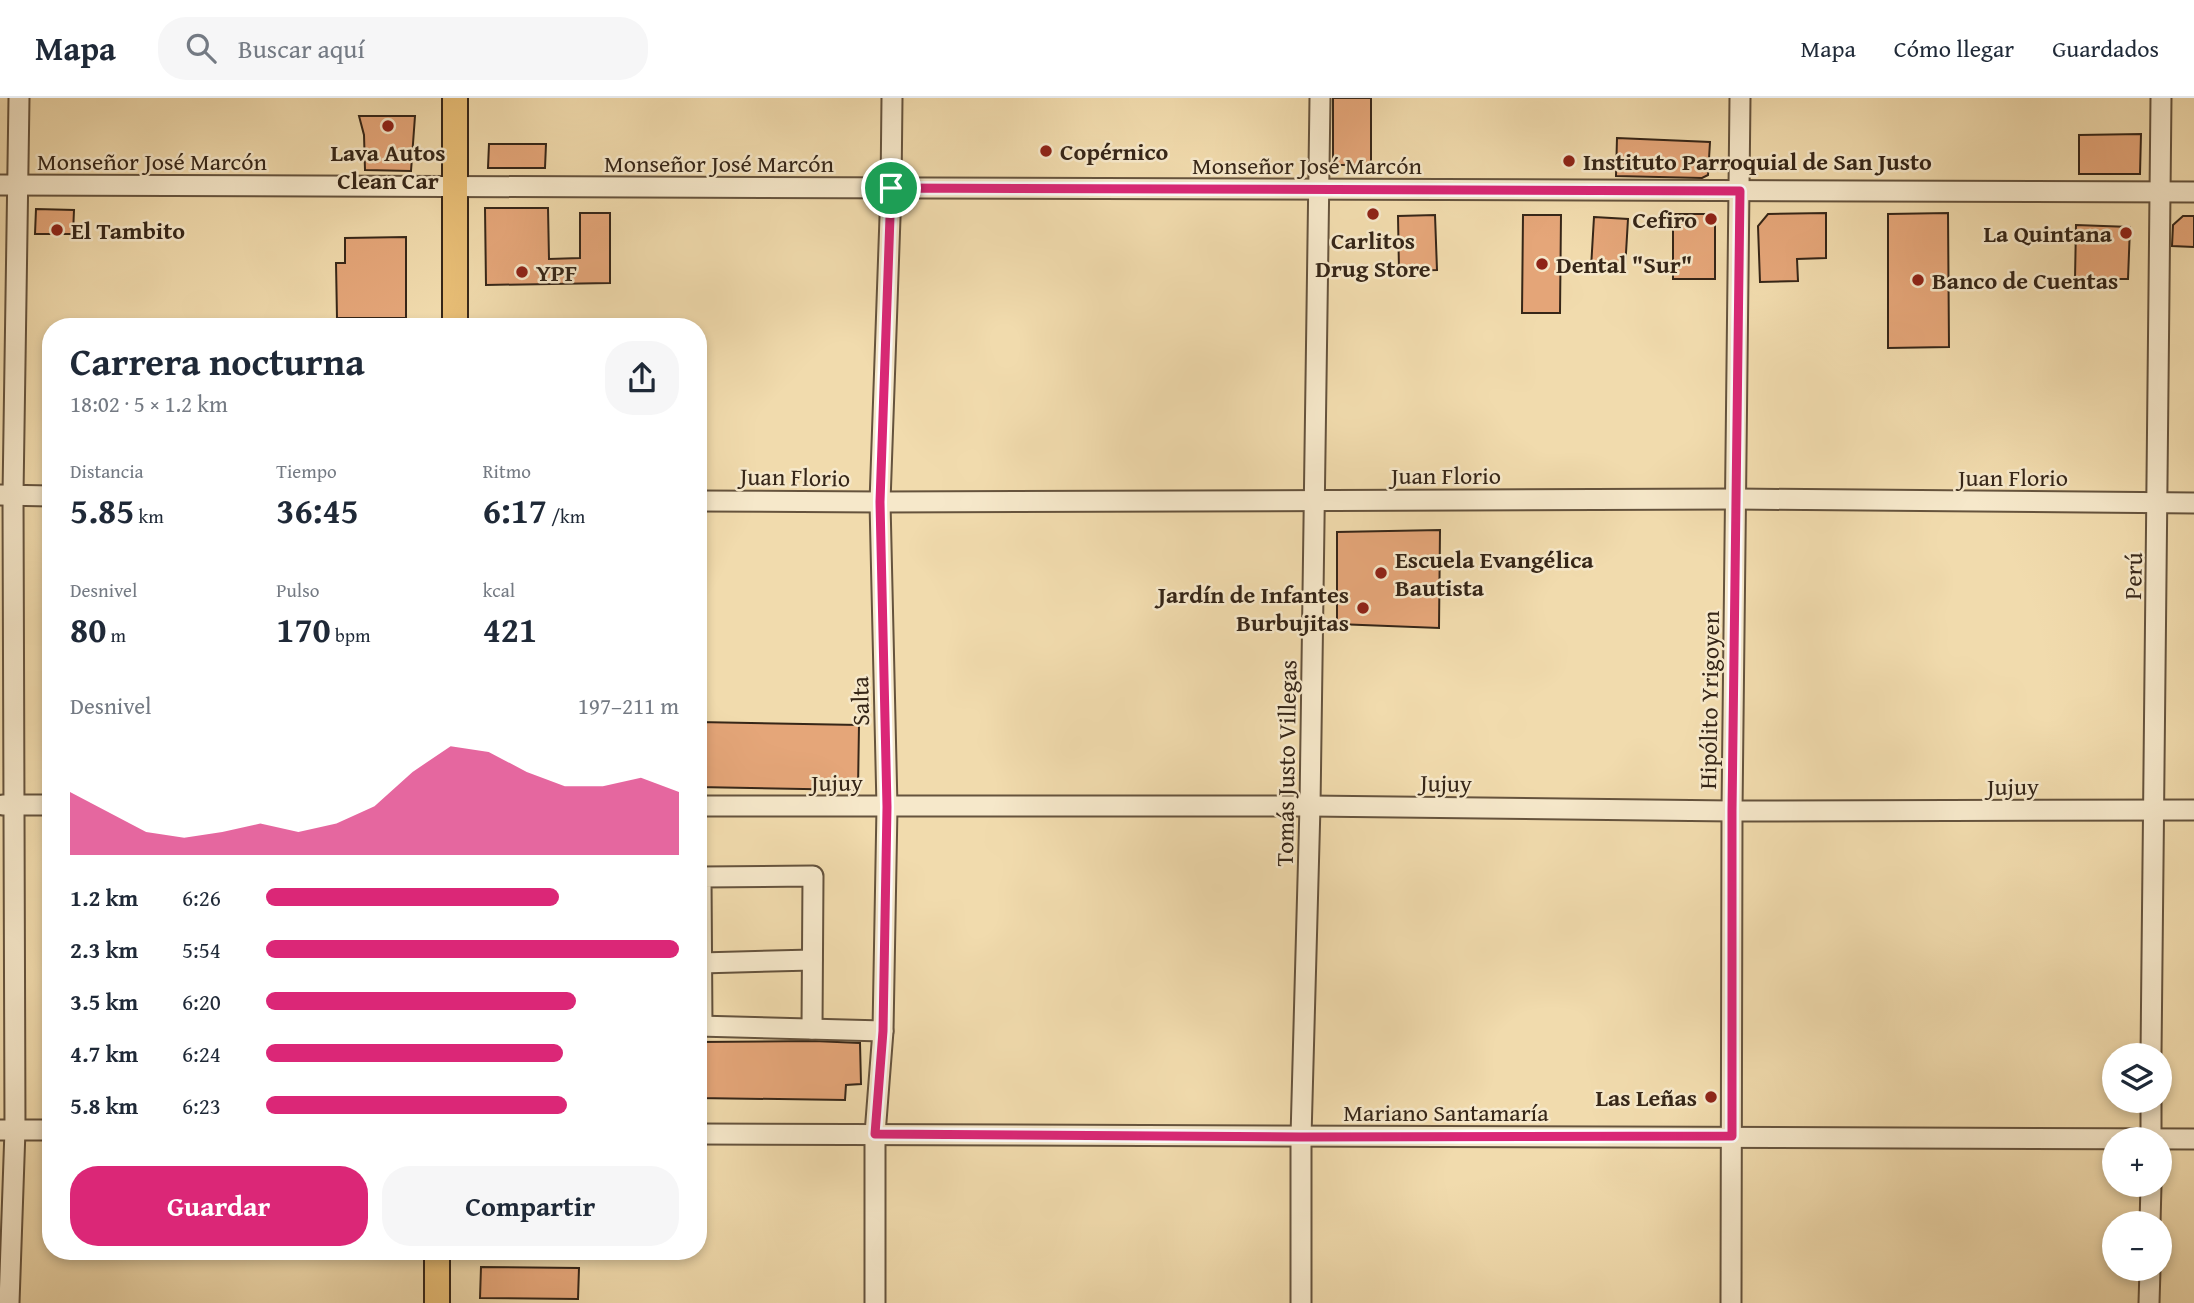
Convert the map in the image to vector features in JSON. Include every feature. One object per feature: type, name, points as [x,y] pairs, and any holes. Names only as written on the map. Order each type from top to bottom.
[{"type":"main road","points":[[455,98],[455,318]]},
{"type":"main road","points":[[437,1260],[437,1303]]},
{"type":"street","points":[[9,1303],[6,805],[8,185],[19,98]]},
{"type":"street","name":"Salta","points":[[875,1303],[875,1134],[883,1031],[887,807],[880,502],[892,98]]},
{"type":"street","name":"Tomás Justo Villegas","points":[[1301,1303],[1301,1137],[1310,806],[1320,98]]},
{"type":"street","name":"Hipólito Yrigoyen","points":[[1731,1303],[1732,811],[1740,98]]},
{"type":"street","name":"Perú","points":[[2151,1043],[2152,810],[2159,503],[2161,98]]},
{"type":"street","name":"Monseñor José Marcón","points":[[8,185],[2194,192]]},
{"type":"street","points":[[6,495],[42,496]]},
{"type":"street","name":"Juan Florio","points":[[707,501],[1737,499],[2194,503]]},
{"type":"street","points":[[6,805],[42,805]]},
{"type":"street","name":"Jujuy","points":[[707,806],[1310,806],[1732,811],[2194,810]]},
{"type":"street","points":[[707,877],[813,876],[812,1029]]},
{"type":"street","points":[[707,963],[812,960]]},
{"type":"street","points":[[707,1026],[883,1031]]},
{"type":"street","points":[[8,1130],[42,1130]]},
{"type":"street","name":"Mariano Santamaría","points":[[707,1134],[2102,1139]]},
{"type":"street","name":"Mariano Santamaría","points":[[2172,1139],[2194,1139]]},
{"type":"street","points":[[2149,1303],[2150,1281]]},
{"type":"building","points":[[1333,98],[1371,98],[1371,165],[1333,165]]},
{"type":"building","points":[[359,116],[415,116],[411,171],[365,170],[364,135]]},
{"type":"building","points":[[2141,134],[2140,174],[2079,174],[2079,135]]},
{"type":"building","points":[[1617,138],[1710,142],[1708,175],[1702,178],[1616,176]]},
{"type":"building","points":[[489,144],[546,144],[545,168],[488,168]]},
{"type":"building","points":[[485,208],[548,208],[549,259],[580,258],[580,213],[610,213],[610,283],[486,285]]},
{"type":"building","points":[[36,209],[74,210],[73,234],[35,234]]},
{"type":"building","points":[[1826,213],[1826,258],[1797,259],[1798,281],[1760,282],[1758,226],[1768,214]]},
{"type":"building","name":"Banco de Cuentas","points":[[1948,213],[1949,347],[1888,348],[1888,214]]},
{"type":"building","points":[[1673,214],[1715,214],[1715,279],[1673,279]]},
{"type":"building","points":[[1435,215],[1437,270],[1399,271],[1398,216]]},
{"type":"building","name":"Dental \"Sur\"","points":[[1523,215],[1561,215],[1560,313],[1522,313]]},
{"type":"building","points":[[2183,216],[2194,216],[2194,247],[2172,246],[2173,225]]},
{"type":"building","points":[[1594,217],[1628,219],[1625,270],[1591,268]]},
{"type":"building","points":[[2076,225],[2130,227],[2128,279],[2075,279]]},
{"type":"building","points":[[406,237],[406,318],[337,318],[336,263],[345,263],[345,238]]},
{"type":"building","points":[[1440,530],[1439,628],[1337,624],[1337,532]]},
{"type":"building","points":[[707,722],[859,725],[858,790],[707,787]]},
{"type":"building","points":[[707,1042],[860,1043],[861,1084],[846,1085],[845,1100],[707,1098]]},
{"type":"building","points":[[481,1267],[579,1268],[578,1299],[480,1298]]},
{"type":"place","name":"Lava Autos Clean Car","points":[[388,126]]},
{"type":"place","name":"Copérnico","points":[[1046,151]]},
{"type":"place","name":"Instituto Parroquial de San Justo","points":[[1569,161]]},
{"type":"place","name":"Carlitos Drug Store","points":[[1373,214]]},
{"type":"place","name":"Cefiro","points":[[1711,219]]},
{"type":"place","name":"El Tambito","points":[[57,230]]},
{"type":"place","name":"La Quintana","points":[[2126,233]]},
{"type":"place","name":"Dental \"Sur\"","points":[[1542,264]]},
{"type":"place","name":"YPF","points":[[522,272]]},
{"type":"place","name":"Banco de Cuentas","points":[[1918,280]]},
{"type":"place","name":"Escuela Evangélica Bautista","points":[[1381,573]]},
{"type":"place","name":"Jardín de Infantes Burbujitas","points":[[1363,608]]},
{"type":"place","name":"Las Leñas","points":[[1711,1097]]},
{"type":"route","points":[[891,188],[1740,191],[1732,811],[1732,1136],[875,1134],[883,1031],[887,807],[880,502],[891,188]]}]
